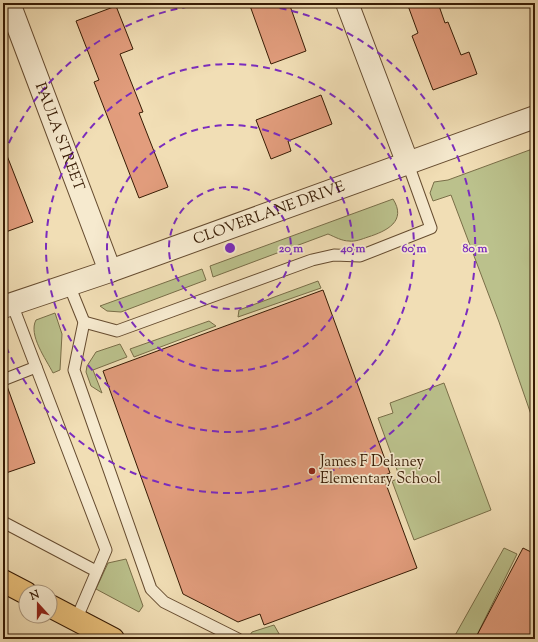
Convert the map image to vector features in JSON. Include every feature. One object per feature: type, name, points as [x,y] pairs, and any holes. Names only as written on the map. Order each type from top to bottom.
[{"type":"main road","points":[[3,581],[18,589]]},
{"type":"main road","points":[[58,610],[113,639]]},
{"type":"street","name":"PAULA STREET","points":[[9,3],[110,271]]},
{"type":"street","points":[[347,3],[408,164]]},
{"type":"street","name":"CLOVERLANE DRIVE","points":[[7,306],[110,271],[535,117]]},
{"type":"lane","points":[[84,322],[117,331],[312,260],[334,255],[360,256],[431,228],[408,164]]},
{"type":"lane","points":[[69,285],[84,322],[74,370],[151,589],[164,602],[238,639]]},
{"type":"lane","points":[[7,306],[36,367],[106,550],[76,620]]},
{"type":"lane","points":[[3,380],[36,367]]},
{"type":"lane","points":[[3,522],[96,571]]},
{"type":"green space","points":[[535,148],[535,426],[499,322],[451,195],[433,201],[430,193],[434,182],[448,180]]},
{"type":"green space","points":[[393,199],[398,213],[396,219],[393,224],[382,232],[356,241],[341,240],[328,234],[213,277],[210,266]]},
{"type":"green space","points":[[202,269],[206,280],[121,312],[107,311],[100,306]]},
{"type":"green space","points":[[318,281],[321,288],[238,317],[239,310]]},
{"type":"green space","points":[[55,313],[62,334],[60,370],[53,373],[36,340],[34,326],[36,320]]},
{"type":"green space","points":[[209,321],[216,326],[134,357],[130,349]]},
{"type":"green space","points":[[120,344],[127,357],[93,370],[102,393],[91,386],[86,372],[87,366],[96,352]]},
{"type":"green space","points":[[444,383],[491,510],[414,540],[392,481],[400,478],[378,418],[393,413],[390,403]]},
{"type":"green space","points":[[504,548],[517,554],[475,639],[453,639]]},
{"type":"green space","points":[[126,559],[143,606],[139,612],[96,589],[108,563]]},
{"type":"green space","points":[[274,625],[282,639],[270,639],[250,635],[252,632]]},
{"type":"building","points":[[249,3],[289,3],[306,51],[271,64]]},
{"type":"building","points":[[407,3],[438,3],[445,23],[448,22],[461,55],[469,52],[477,74],[433,90],[412,36],[418,33]]},
{"type":"building","points":[[116,6],[133,49],[120,54],[143,112],[139,113],[168,187],[139,198],[94,82],[99,80],[76,21]]},
{"type":"building","points":[[321,95],[332,124],[288,141],[291,151],[271,159],[256,120]]},
{"type":"building","points":[[3,148],[33,222],[3,233]]},
{"type":"building","points":[[323,290],[390,473],[383,476],[417,568],[264,625],[260,614],[238,622],[183,594],[103,371]]},
{"type":"building","points":[[7,386],[35,463],[3,474],[3,387]]},
{"type":"building","points":[[523,548],[535,554],[535,639],[475,639]]},
{"type":"place","name":"James F Delaney Elementary School","points":[[312,471]]}]
